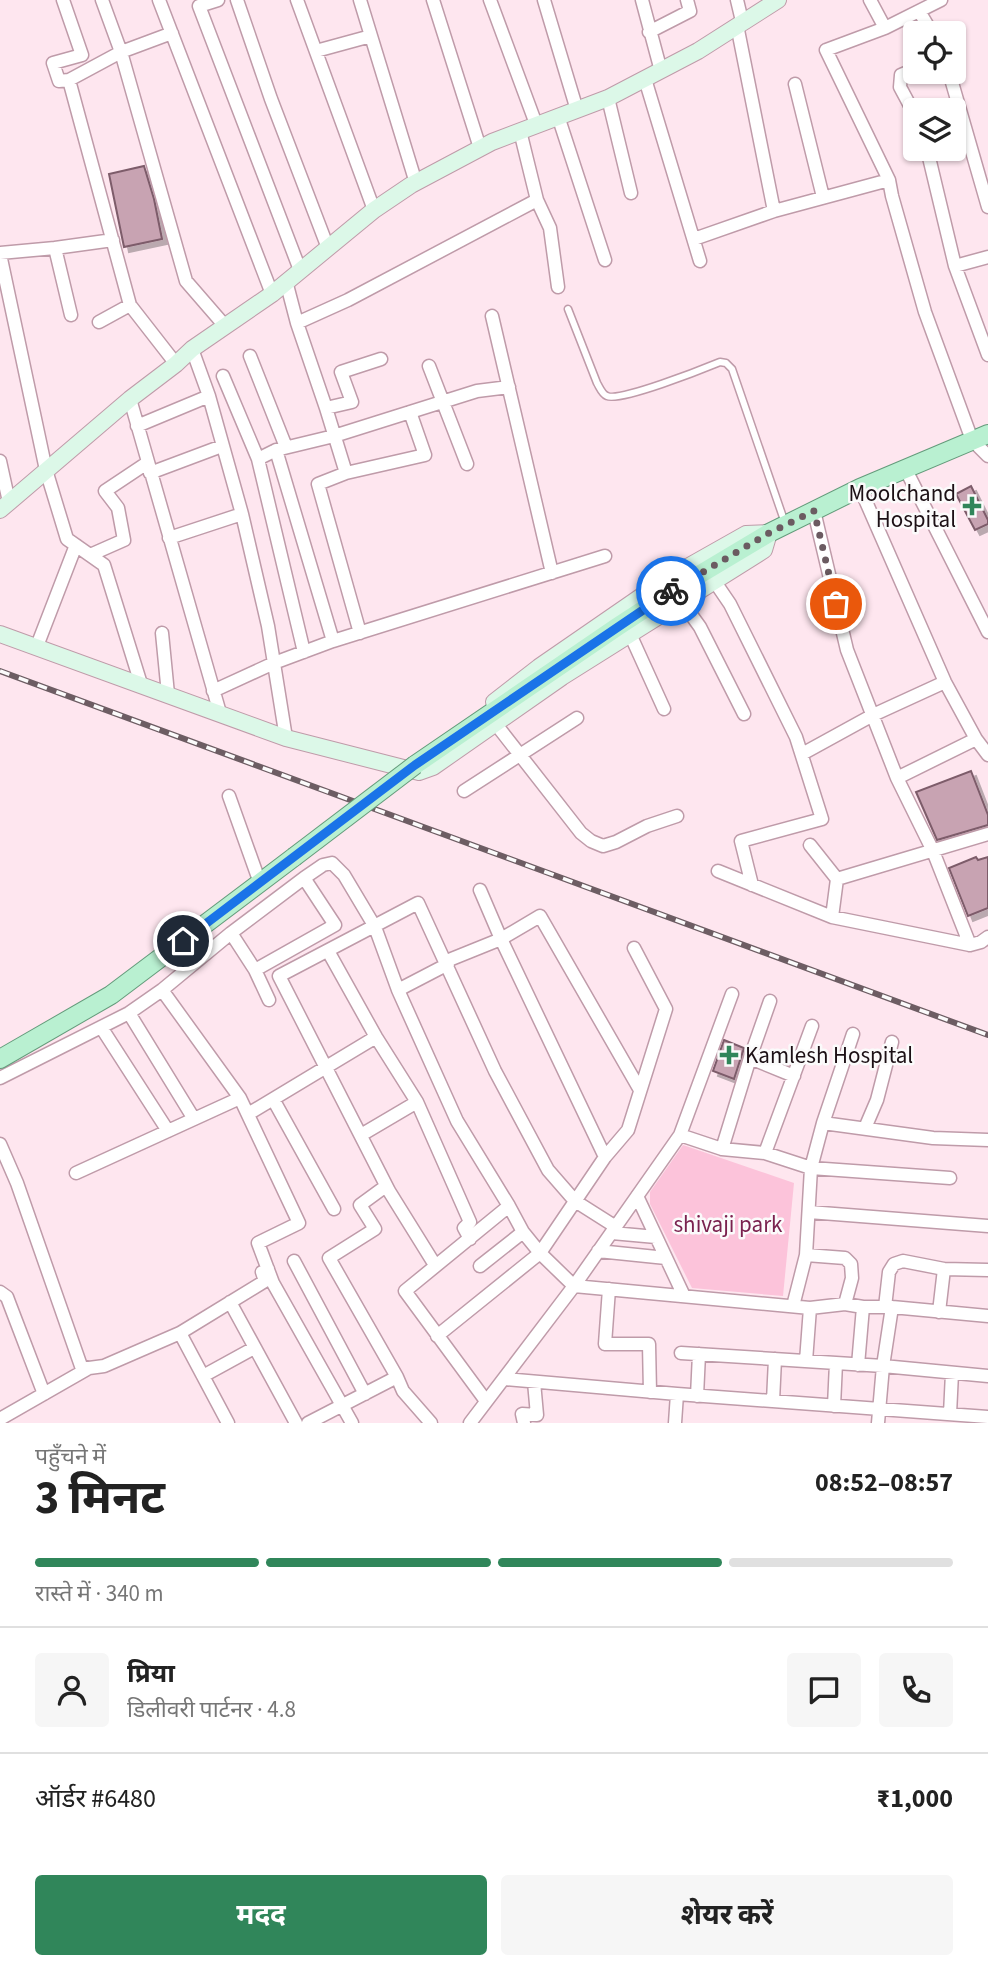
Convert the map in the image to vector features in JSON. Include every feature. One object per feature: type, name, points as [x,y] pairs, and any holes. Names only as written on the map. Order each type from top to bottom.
[{"type":"main road","points":[[0,1059],[111,995],[411,767],[678,587],[777,529],[860,488],[980,438]]},
{"type":"street","points":[[63,0],[82,55],[53,63],[59,81],[69,80],[121,52],[172,33]]},
{"type":"street","points":[[102,0],[121,52],[186,281],[225,326]]},
{"type":"street","points":[[159,0],[272,294]]},
{"type":"street","points":[[218,0],[199,6],[300,270]]},
{"type":"street","points":[[237,0],[271,99],[328,248]]},
{"type":"street","points":[[297,0],[374,210]]},
{"type":"street","points":[[359,0],[416,183]]},
{"type":"street","points":[[433,0],[480,148]]},
{"type":"street","points":[[490,0],[536,124]]},
{"type":"street","points":[[544,0],[577,110]]},
{"type":"street","points":[[642,0],[661,71]]},
{"type":"street","points":[[649,32],[690,11],[687,0]]},
{"type":"street","points":[[737,0],[774,211]]},
{"type":"street","points":[[5,506],[192,349],[272,294],[374,210],[416,183],[480,148],[608,98],[661,71],[778,0]]},
{"type":"street","points":[[870,0],[885,28]]},
{"type":"street","points":[[941,0],[885,28],[826,50],[889,180],[925,312],[988,456]]},
{"type":"street","points":[[919,11],[925,21]]},
{"type":"street","points":[[316,51],[371,36]]},
{"type":"street","points":[[903,74],[900,86],[906,98]]},
{"type":"street","points":[[645,79],[700,261]]},
{"type":"street","points":[[69,80],[130,304],[176,364]]},
{"type":"street","points":[[794,84],[823,197]]},
{"type":"street","points":[[952,84],[988,207]]},
{"type":"street","points":[[608,98],[631,193]]},
{"type":"street","points":[[558,116],[605,260]]},
{"type":"street","points":[[520,131],[537,200],[550,228],[558,287]]},
{"type":"street","points":[[930,161],[955,266],[988,355]]},
{"type":"street","points":[[694,239],[774,211],[889,180]]},
{"type":"street","points":[[297,323],[348,300],[537,200]]},
{"type":"street","points":[[113,240],[0,253],[46,470],[67,539],[104,565],[141,684]]},
{"type":"street","points":[[55,248],[71,316]]},
{"type":"street","points":[[955,266],[988,257]]},
{"type":"street","points":[[286,281],[345,473]]},
{"type":"street","points":[[99,322],[130,304]]},
{"type":"street","points":[[492,316],[552,573]]},
{"type":"street","points":[[192,349],[209,396],[242,514],[268,626],[286,738]]},
{"type":"street","points":[[250,356],[281,448],[333,641]]},
{"type":"street","points":[[326,408],[352,402],[341,372],[381,359]]},
{"type":"street","points":[[429,366],[467,464]]},
{"type":"street","points":[[223,376],[258,459],[304,652]]},
{"type":"street","points":[[258,459],[281,448],[334,436],[477,391],[509,387]]},
{"type":"street","points":[[137,426],[209,396]]},
{"type":"street","points":[[130,399],[220,713]]},
{"type":"street","points":[[360,633],[318,484],[345,473],[425,455],[410,412]]},
{"type":"street","points":[[90,555],[124,540],[118,508],[105,491],[149,468],[222,446]]},
{"type":"street","points":[[0,461],[5,506]]},
{"type":"street","points":[[905,468],[988,632]]},
{"type":"street","points":[[860,488],[945,682],[976,739],[988,755]]},
{"type":"street","points":[[814,511],[847,650],[897,778],[933,851],[970,945]]},
{"type":"street","points":[[169,538],[242,514]]},
{"type":"street","points":[[0,634],[286,738],[411,767],[419,772],[433,767],[562,677],[764,550],[777,529]]},
{"type":"street","points":[[37,646],[76,545]]},
{"type":"street","points":[[213,691],[274,663],[333,641],[605,556]]},
{"type":"street","points":[[715,582],[730,604],[796,737],[822,819],[741,841],[752,885]]},
{"type":"street","points":[[682,601],[700,627],[744,714]]},
{"type":"street","points":[[162,633],[168,694]]},
{"type":"street","points":[[630,634],[664,709]]},
{"type":"street","points":[[802,754],[873,715],[945,682]]},
{"type":"street","points":[[464,791],[577,718]]},
{"type":"street","points":[[495,723],[591,841],[603,846],[677,816]]},
{"type":"street","points":[[897,778],[976,739]]},
{"type":"street","points":[[229,796],[260,883]]},
{"type":"street","points":[[837,880],[988,834]]},
{"type":"street","points":[[810,845],[837,880],[832,917]]},
{"type":"street","points":[[0,1078],[129,1013],[304,878],[323,865],[332,863],[344,875],[375,927],[398,990],[457,1121],[523,1232],[574,1286],[810,1308],[845,1304],[988,1316]]},
{"type":"street","points":[[718,871],[832,917],[970,945],[988,937]]},
{"type":"street","points":[[255,970],[335,925],[304,878]]},
{"type":"street","points":[[480,890],[604,1157]]},
{"type":"street","points":[[435,1265],[386,1186],[279,976],[418,903],[495,1071],[548,1170],[575,1201],[614,1230],[656,1237]]},
{"type":"street","points":[[398,990],[448,964],[449,960],[501,939],[540,916],[640,1090]]},
{"type":"street","points":[[231,933],[255,970],[269,1000]]},
{"type":"street","points":[[437,1336],[540,1253],[604,1157],[628,1130],[666,1009],[634,948]]},
{"type":"street","points":[[328,951],[376,1037],[417,1102],[470,1222],[464,1228],[470,1240]]},
{"type":"street","points":[[162,989],[240,1098],[299,1223],[258,1243],[274,1283],[352,1423]]},
{"type":"street","points":[[470,1423],[574,1286],[680,1135],[732,994]]},
{"type":"street","points":[[722,1149],[770,1001]]},
{"type":"street","points":[[129,1013],[194,1119]]},
{"type":"street","points":[[765,1153],[812,1026]]},
{"type":"street","points":[[101,1027],[168,1131]]},
{"type":"street","points":[[793,1306],[806,1255],[811,1168],[822,1123],[853,1034]]},
{"type":"street","points":[[248,1114],[376,1037]]},
{"type":"street","points":[[865,1128],[877,1100],[892,1042]]},
{"type":"street","points":[[750,1058],[794,1076]]},
{"type":"street","points":[[76,1173],[240,1098]]},
{"type":"street","points":[[273,1099],[334,1209]]},
{"type":"street","points":[[361,1135],[417,1102]]},
{"type":"street","points":[[822,1123],[933,1138],[988,1139]]},
{"type":"street","points":[[680,1135],[722,1149],[765,1153],[811,1168],[950,1178]]},
{"type":"street","points":[[0,1146],[17,1183],[81,1366],[104,1366],[180,1333],[265,1281],[262,1272],[268,1269]]},
{"type":"street","points":[[386,1186],[360,1205],[375,1229],[329,1258],[403,1391],[431,1423]]},
{"type":"street","points":[[637,1196],[684,1296]]},
{"type":"street","points":[[486,1401],[405,1291],[509,1206]]},
{"type":"street","points":[[808,1212],[988,1226]]},
{"type":"street","points":[[480,1266],[523,1232]]},
{"type":"street","points":[[598,1251],[666,1258]]},
{"type":"street","points":[[806,1255],[845,1258],[851,1264],[852,1278],[845,1304]]},
{"type":"street","points":[[294,1261],[365,1394]]},
{"type":"street","points":[[878,1423],[889,1307],[888,1272],[894,1264],[903,1261],[944,1269],[988,1270]]},
{"type":"street","points":[[939,1312],[944,1269]]},
{"type":"street","points":[[608,1289],[605,1344],[649,1344],[650,1392]]},
{"type":"street","points":[[0,1292],[10,1305],[44,1394]]},
{"type":"street","points":[[230,1302],[296,1423]]},
{"type":"street","points":[[858,1365],[863,1307]]},
{"type":"street","points":[[806,1361],[810,1308]]},
{"type":"street","points":[[180,1333],[228,1423]]},
{"type":"street","points":[[203,1376],[254,1348]]},
{"type":"street","points":[[681,1353],[883,1366],[988,1376]]},
{"type":"street","points":[[697,1396],[699,1354]]},
{"type":"street","points":[[773,1401],[775,1359]]},
{"type":"street","points":[[834,1406],[836,1363]]},
{"type":"street","points":[[0,1419],[89,1368]]},
{"type":"street","points":[[950,1414],[952,1373]]},
{"type":"street","points":[[308,1423],[397,1377]]},
{"type":"street","points":[[504,1379],[988,1417]]},
{"type":"street","points":[[524,1423],[522,1414],[537,1415],[534,1382]]},
{"type":"street","points":[[675,1423],[677,1394]]},
{"type":"lane","points":[[568,309],[597,383],[608,397],[615,398],[632,393],[720,362],[726,363],[732,369],[777,529]]},
{"type":"green space","name":"shivaji park","points":[[683,1145],[794,1183],[783,1296],[692,1288],[650,1204],[650,1192]]},
{"type":"building","points":[[144,166],[162,239],[124,247],[109,174]]},
{"type":"building","points":[[971,486],[988,520],[988,524],[975,530],[956,494]]},
{"type":"building","points":[[971,771],[988,815],[988,825],[937,840],[916,792]]},
{"type":"building","points":[[976,857],[978,860],[988,857],[988,908],[968,916],[949,868]]},
{"type":"building","points":[[724,1040],[744,1048],[734,1079],[713,1071]]},
{"type":"railway","points":[[0,671],[988,1035]]},
{"type":"way so far","points":[[671,591],[769,533],[814,511],[836,604]]},
{"type":"place","name":"Moolchand Hospital","points":[[972,506]]},
{"type":"place","name":"Kamlesh Hospital","points":[[729,1055]]},
{"type":"route","points":[[183,941],[415,765],[671,591]]}]
